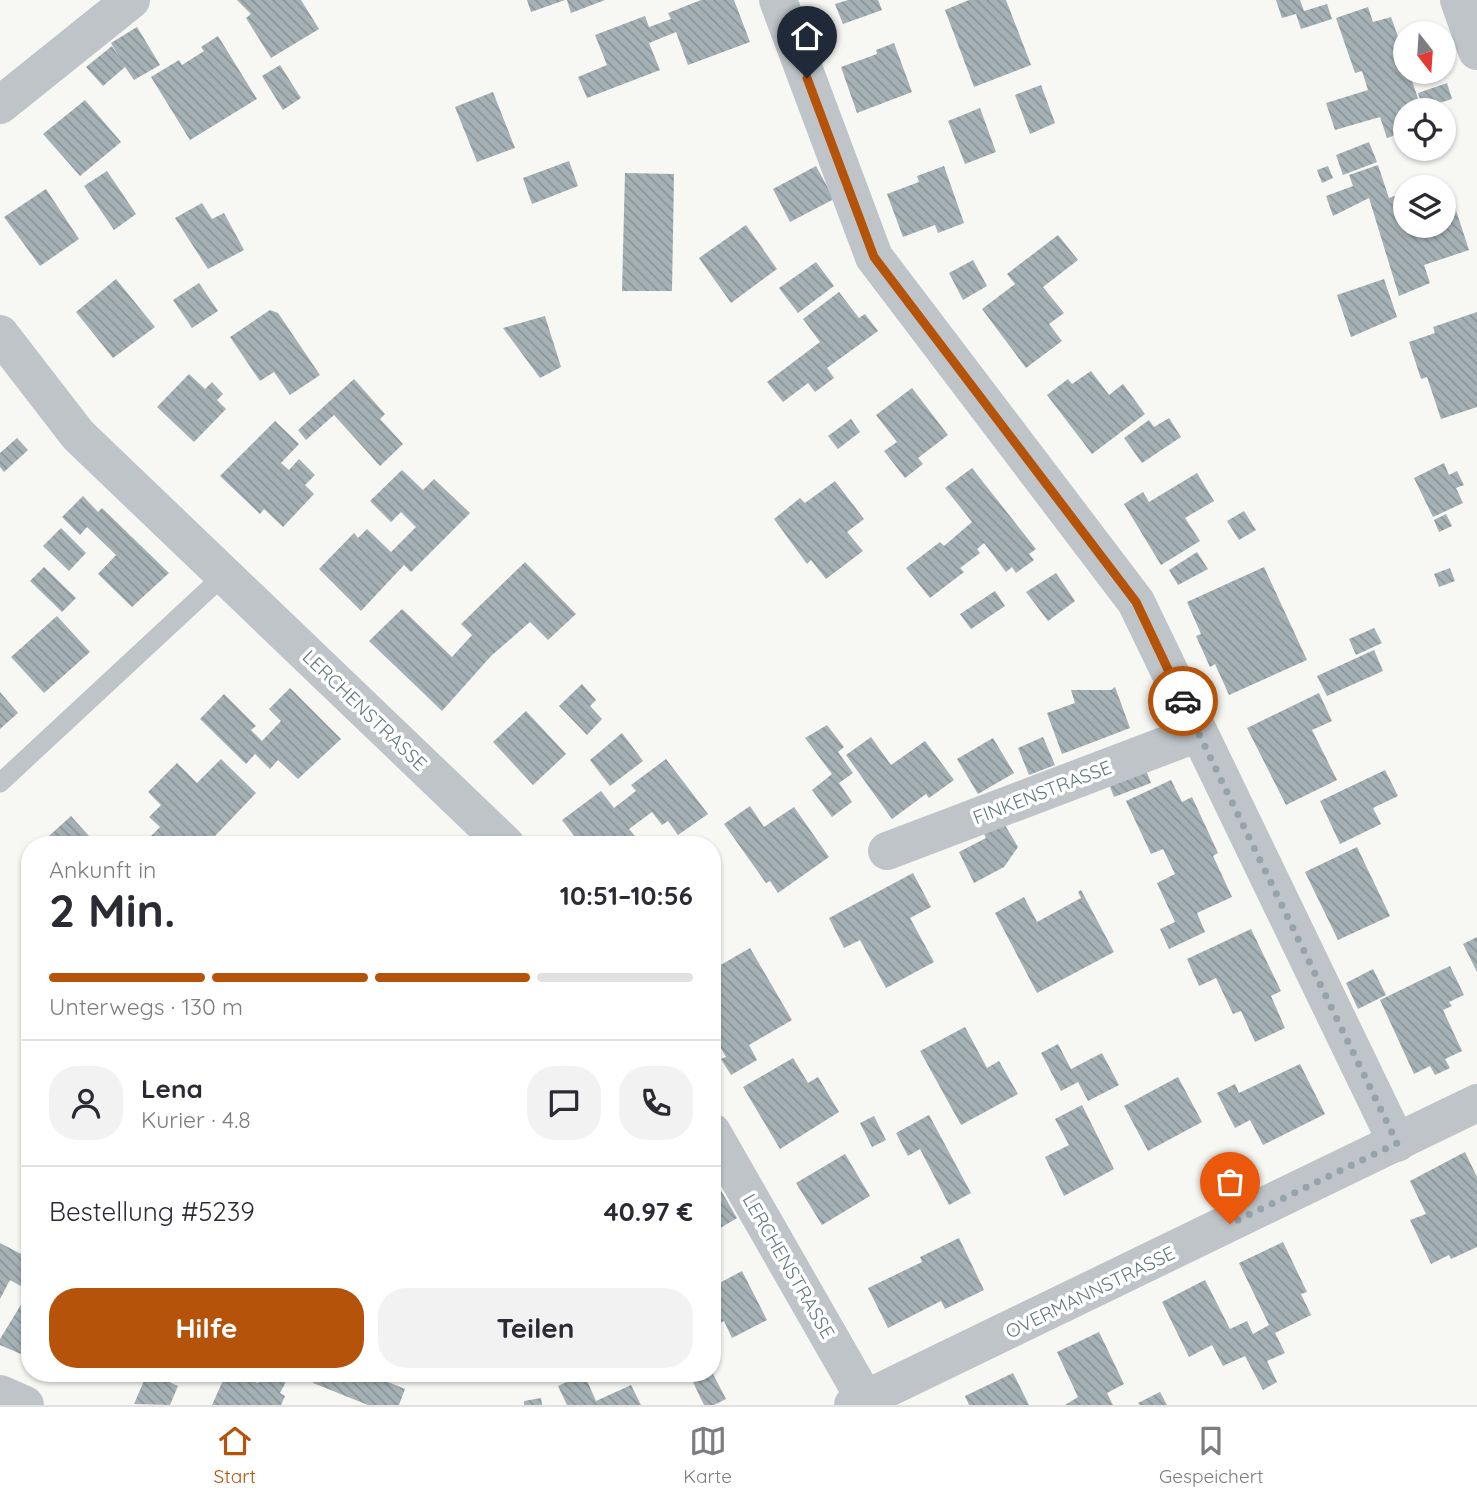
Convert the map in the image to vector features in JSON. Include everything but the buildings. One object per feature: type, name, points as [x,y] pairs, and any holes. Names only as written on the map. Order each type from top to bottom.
[{"type":"street","points":[[0,105],[131,0]]},
{"type":"street","points":[[778,0],[874,257],[1136,602],[1397,1143]]},
{"type":"street","points":[[1460,0],[1477,51]]},
{"type":"street","name":"LERCHENSTRASSE","points":[[0,334],[78,435],[497,836]]},
{"type":"street","name":"FINKENSTRASSE","points":[[887,851],[1198,733]]},
{"type":"street","name":"OVERMANNSTRASSE","points":[[859,1403],[1477,1103]]},
{"type":"street","name":"LERCHENSTRASSE","points":[[721,1149],[859,1403]]},
{"type":"street","points":[[0,1394],[25,1405]]},
{"type":"lane","points":[[0,783],[224,575]]},
{"type":"way so far","points":[[1183,701],[1397,1143],[1230,1224]]},
{"type":"route","points":[[807,78],[874,257],[1136,602],[1183,701]]}]
